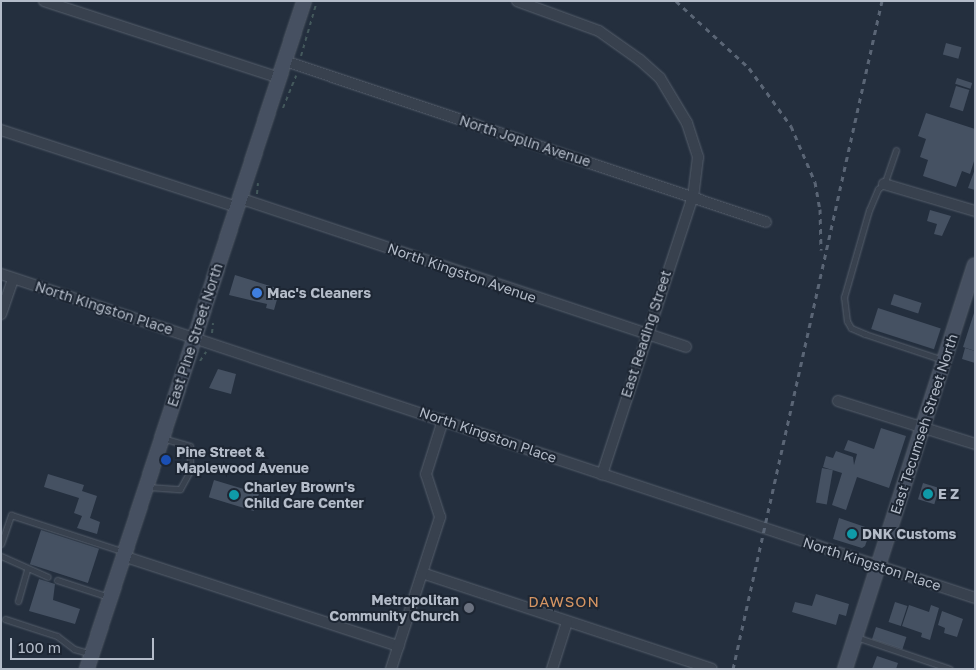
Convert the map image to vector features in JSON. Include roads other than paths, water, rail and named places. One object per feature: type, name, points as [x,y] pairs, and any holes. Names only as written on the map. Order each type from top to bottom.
[{"type":"main road","name":"East Pine Street North","points":[[86,669],[304,1]]},
{"type":"main road","name":"East Tecumseh Street North","points":[[845,669],[944,361],[971,291],[975,265]]},
{"type":"street","points":[[44,1],[279,78]]},
{"type":"street","name":"East Reading Street","points":[[517,1],[600,31],[617,42],[660,78],[687,123],[698,157],[693,196],[646,334],[602,474]]},
{"type":"street","name":"North Joplin Avenue","points":[[284,62],[693,196],[766,222]]},
{"type":"street","name":"North Kingston Avenue","points":[[1,130],[238,203],[686,347]]},
{"type":"street","points":[[884,184],[975,211]]},
{"type":"street","name":"North Kingston Place","points":[[1,274],[975,598]]},
{"type":"street","points":[[1,314],[13,278]]},
{"type":"street","points":[[838,401],[975,444]]},
{"type":"street","points":[[391,669],[440,517],[426,474],[443,420]]},
{"type":"street","points":[[124,554],[399,646]]},
{"type":"street","points":[[422,573],[712,669]]},
{"type":"street","points":[[552,669],[567,622]]},
{"type":"lane","points":[[896,150],[884,184],[878,189],[869,210],[844,297],[847,321],[851,328],[865,334],[944,361]]},
{"type":"lane","points":[[145,487],[180,489],[190,471],[190,446],[162,438]]},
{"type":"lane","points":[[1,544],[11,515],[124,554]]},
{"type":"lane","points":[[1,556],[27,570],[48,577]]},
{"type":"lane","points":[[18,601],[27,570]]},
{"type":"lane","points":[[57,580],[110,597]]},
{"type":"lane","points":[[5,619],[57,636],[74,649],[91,655]]},
{"type":"lane","points":[[856,637],[950,669]]},
{"type":"railway","points":[[676,1],[749,68],[791,126],[815,182],[820,209],[821,250]]},
{"type":"railway","points":[[733,669],[882,1]]},
{"type":"place","name":"Mac's Cleaners","points":[[257,293]]},
{"type":"place","name":"Pine Street & Maplewood Avenue","points":[[166,460]]},
{"type":"place","name":"E Z","points":[[928,494]]},
{"type":"place","name":"Charley Brown's Child Care Center","points":[[234,495]]},
{"type":"place","name":"DNK Customs","points":[[852,534]]},
{"type":"place","name":"Metropolitan Community Church","points":[[469,608]]},
{"type":"district","name":"DAWSON","points":[[564,602]]}]
